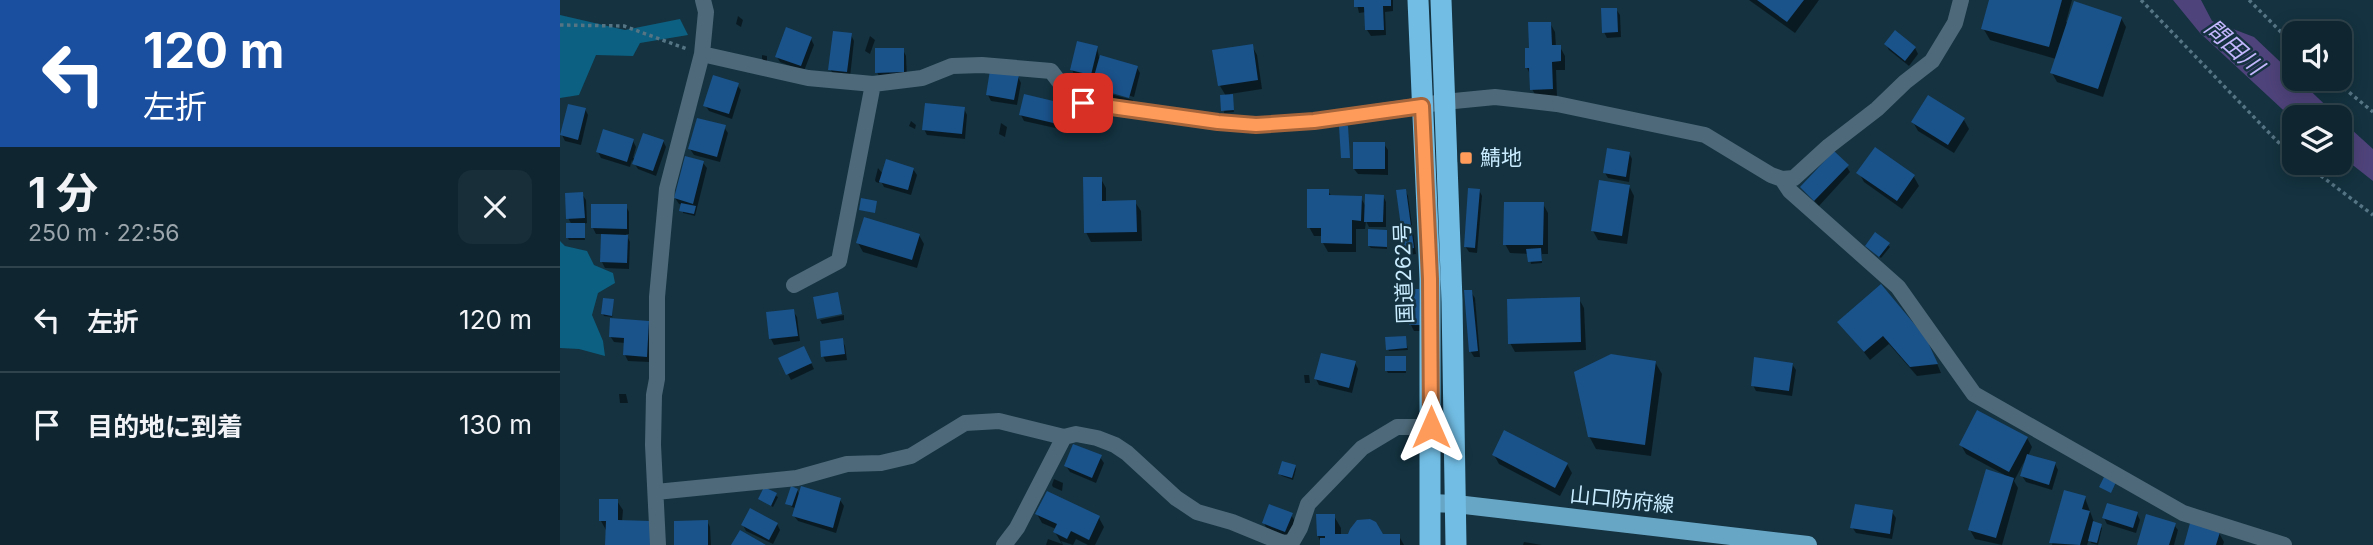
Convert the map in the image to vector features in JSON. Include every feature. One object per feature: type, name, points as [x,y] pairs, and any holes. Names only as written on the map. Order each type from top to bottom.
[{"type":"highway","name":"国道262号","points":[[1419,0],[1430,279],[1430,545]]},
{"type":"highway","points":[[1441,0],[1452,302],[1457,545]]},
{"type":"main road","name":"山口防府線","points":[[1430,503],[1808,545]]},
{"type":"street","points":[[657,545],[653,445],[657,379],[657,297],[663,216],[667,189],[702,54],[706,12],[703,0]]},
{"type":"street","points":[[702,54],[808,78],[873,84],[922,78],[952,66],[982,65],[1051,71],[1067,92],[1083,103],[1256,125],[1314,121],[1495,97],[1557,104],[1705,135],[1782,179],[1801,174],[1829,146],[1932,61],[1955,23],[1961,0]]},
{"type":"street","points":[[794,285],[839,261],[873,84]]},
{"type":"street","points":[[1782,179],[1790,191],[1898,287],[1974,394],[2183,513],[2284,545]]},
{"type":"street","points":[[656,492],[797,478],[847,464],[881,463],[911,456],[965,423],[999,421],[1064,436],[1076,434],[1097,438],[1115,445],[1175,498],[1197,512],[1233,522],[1283,543],[1292,542],[1308,504],[1362,448],[1396,427],[1431,427]]},
{"type":"street","points":[[1004,545],[1017,528],[1064,436]]},
{"type":"path","points":[[2141,0],[2282,145]]},
{"type":"path","points":[[2249,0],[2282,33]]},
{"type":"path","points":[[560,25],[624,26],[702,54]]},
{"type":"path","points":[[2348,91],[2373,112]]},
{"type":"path","points":[[2320,175],[2373,215]]},
{"type":"shaded area","points":[[560,15],[625,30],[680,19],[688,35],[640,43],[633,56],[596,55],[579,95],[560,98]]},
{"type":"shaded area","points":[[560,241],[565,246],[587,251],[594,265],[613,273],[615,283],[598,293],[592,315],[603,341],[605,356],[579,349],[560,348]]},
{"type":"water","name":"問田川","points":[[2173,0],[2201,0],[2212,21],[2254,37],[2282,64],[2282,91],[2311,91],[2325,105],[2282,105],[2282,109],[2200,33]]},
{"type":"water","points":[[2352,130],[2373,149],[2373,181],[2352,164]]},
{"type":"building","points":[[1354,0],[1391,0],[1391,6],[1383,6],[1384,30],[1365,30],[1364,7],[1354,7]]},
{"type":"building","points":[[1757,0],[1804,0],[1787,22]]},
{"type":"building","points":[[1989,0],[2062,0],[2049,47],[1981,29]]},
{"type":"building","points":[[2074,1],[2122,17],[2098,89],[2050,73]]},
{"type":"building","points":[[1601,8],[1617,8],[1618,32],[1602,33]]},
{"type":"building","points":[[1528,22],[1551,22],[1552,45],[1561,45],[1561,61],[1552,62],[1553,89],[1530,90],[1529,68],[1525,68],[1525,48],[1529,48]]},
{"type":"building","points":[[786,27],[812,37],[801,66],[775,57]]},
{"type":"building","points":[[1895,30],[1916,47],[1905,61],[1884,44]]},
{"type":"building","points":[[833,31],[852,33],[847,72],[828,70]]},
{"type":"building","points":[[1077,41],[1098,46],[1091,75],[1070,70]]},
{"type":"building","points":[[1253,44],[1258,80],[1218,86],[1212,50]]},
{"type":"building","points":[[875,48],[904,48],[904,72],[875,73]]},
{"type":"building","points":[[1100,55],[1138,66],[1129,98],[1091,87]]},
{"type":"building","points":[[990,70],[1019,75],[1014,100],[986,95]]},
{"type":"building","points":[[713,75],[739,83],[729,114],[703,106]]},
{"type":"building","points":[[1024,94],[1066,104],[1062,125],[1019,115]]},
{"type":"building","points":[[1233,94],[1234,110],[1221,111],[1220,95]]},
{"type":"building","points":[[1928,95],[1965,118],[1948,145],[1911,122]]},
{"type":"building","points":[[925,103],[965,107],[962,134],[922,130]]},
{"type":"building","points":[[568,104],[586,108],[578,140],[560,135]]},
{"type":"building","points":[[697,118],[726,125],[717,157],[688,149]]},
{"type":"building","points":[[1339,126],[1348,126],[1350,158],[1341,158]]},
{"type":"building","points":[[603,129],[634,139],[627,162],[596,152]]},
{"type":"building","points":[[643,133],[664,140],[653,171],[632,164]]},
{"type":"building","points":[[1353,142],[1385,142],[1385,169],[1353,169]]},
{"type":"building","points":[[1875,147],[1915,175],[1897,201],[1856,173]]},
{"type":"building","points":[[1607,148],[1630,152],[1626,177],[1603,173]]},
{"type":"building","points":[[1834,151],[1849,165],[1814,201],[1800,187]]},
{"type":"building","points":[[685,156],[704,161],[693,204],[674,198]]},
{"type":"building","points":[[886,159],[914,168],[908,190],[879,182]]},
{"type":"building","points":[[1083,177],[1102,177],[1102,201],[1136,200],[1137,232],[1084,233]]},
{"type":"building","points":[[1599,180],[1630,185],[1622,236],[1591,231]]},
{"type":"building","points":[[1468,188],[1480,189],[1475,248],[1464,247]]},
{"type":"building","points":[[1307,189],[1329,189],[1329,195],[1362,196],[1361,221],[1352,220],[1352,244],[1321,243],[1321,228],[1307,228]]},
{"type":"building","points":[[1406,189],[1414,248],[1404,249],[1396,190]]},
{"type":"building","points":[[583,192],[585,218],[566,219],[565,193]]},
{"type":"building","points":[[1365,194],[1384,195],[1383,222],[1364,222]]},
{"type":"building","points":[[861,198],[877,201],[875,213],[859,210]]},
{"type":"building","points":[[1504,202],[1544,202],[1543,245],[1503,245]]},
{"type":"building","points":[[681,203],[696,206],[694,214],[679,211]]},
{"type":"building","points":[[591,204],[627,204],[627,229],[591,228]]},
{"type":"building","points":[[864,217],[920,234],[912,260],[856,243]]},
{"type":"building","points":[[566,223],[585,223],[585,238],[566,238]]},
{"type":"building","points":[[1368,229],[1387,230],[1387,247],[1368,246]]},
{"type":"building","points":[[1875,232],[1890,243],[1879,257],[1865,246]]},
{"type":"building","points":[[601,234],[628,235],[627,263],[600,262]]},
{"type":"building","points":[[1541,248],[1542,261],[1528,262],[1526,249]]},
{"type":"building","points":[[1881,284],[1926,338],[1938,364],[1910,367],[1883,336],[1864,352],[1837,322]]},
{"type":"building","points":[[1409,289],[1419,289],[1420,325],[1409,325]]},
{"type":"building","points":[[1464,290],[1472,290],[1478,351],[1469,352]]},
{"type":"building","points":[[838,292],[842,314],[817,319],[813,297]]},
{"type":"building","points":[[1580,297],[1581,342],[1508,344],[1507,299]]},
{"type":"building","points":[[603,298],[614,299],[612,316],[601,314]]},
{"type":"building","points":[[794,309],[798,336],[769,339],[766,312]]},
{"type":"building","points":[[610,318],[649,321],[647,357],[623,355],[624,338],[609,337]]},
{"type":"building","points":[[1406,336],[1407,348],[1386,350],[1385,337]]},
{"type":"building","points":[[843,338],[845,354],[821,357],[820,341]]},
{"type":"building","points":[[804,346],[812,363],[786,375],[778,358]]},
{"type":"building","points":[[1321,353],[1356,361],[1349,388],[1314,379]]},
{"type":"building","points":[[1611,354],[1656,361],[1645,445],[1588,437],[1574,372]]},
{"type":"building","points":[[1385,356],[1406,356],[1406,371],[1385,371]]},
{"type":"building","points":[[1754,357],[1793,363],[1789,391],[1751,386]]},
{"type":"building","points":[[1977,410],[2028,437],[2009,472],[1959,445]]},
{"type":"building","points":[[1504,430],[1568,463],[1555,488],[1492,455]]},
{"type":"building","points":[[1073,444],[1102,455],[1092,478],[1064,466]]},
{"type":"building","points":[[2027,454],[2056,462],[2049,485],[2020,476]]},
{"type":"building","points":[[1282,461],[1296,465],[1292,478],[1278,474]]},
{"type":"building","points":[[1986,469],[2014,478],[1996,538],[1968,530]]},
{"type":"building","points":[[2104,477],[2116,482],[2111,493],[2099,487]]},
{"type":"building","points":[[791,486],[798,489],[792,506],[785,504]]},
{"type":"building","points":[[801,486],[841,498],[833,528],[792,516]]},
{"type":"building","points":[[764,487],[777,493],[771,506],[758,499]]},
{"type":"building","points":[[2064,490],[2086,496],[2082,509],[2090,511],[2080,545],[2049,543]]},
{"type":"building","points":[[1047,491],[1100,516],[1089,540],[1071,531],[1067,539],[1053,532],[1057,524],[1035,514]]},
{"type":"building","points":[[599,499],[618,499],[618,520],[651,521],[650,545],[605,545],[606,521],[599,521]]},
{"type":"building","points":[[2107,503],[2138,512],[2133,528],[2102,518]]},
{"type":"building","points":[[1269,504],[1293,513],[1285,532],[1262,523]]},
{"type":"building","points":[[1855,504],[1893,510],[1890,534],[1850,528]]},
{"type":"building","points":[[750,508],[778,523],[769,540],[741,525]]},
{"type":"building","points":[[1316,514],[1335,514],[1335,534],[1348,534],[1357,520],[1370,519],[1376,522],[1383,534],[1400,534],[1400,545],[1320,545],[1320,538],[1325,536],[1317,536]]},
{"type":"building","points":[[2146,514],[2176,523],[2169,545],[2137,545]]},
{"type":"building","points":[[708,520],[708,545],[674,545],[674,521]]},
{"type":"building","points":[[2093,521],[2102,524],[2097,543],[2088,541]]},
{"type":"building","points":[[2190,523],[2220,532],[2216,545],[2184,545]]},
{"type":"building","points":[[740,530],[766,545],[731,545]]},
{"type":"place","name":"鯖地","points":[[1466,158]]},
{"type":"route","points":[[1083,103],[1256,125],[1314,121],[1422,106],[1430,279],[1431,427]]}]
